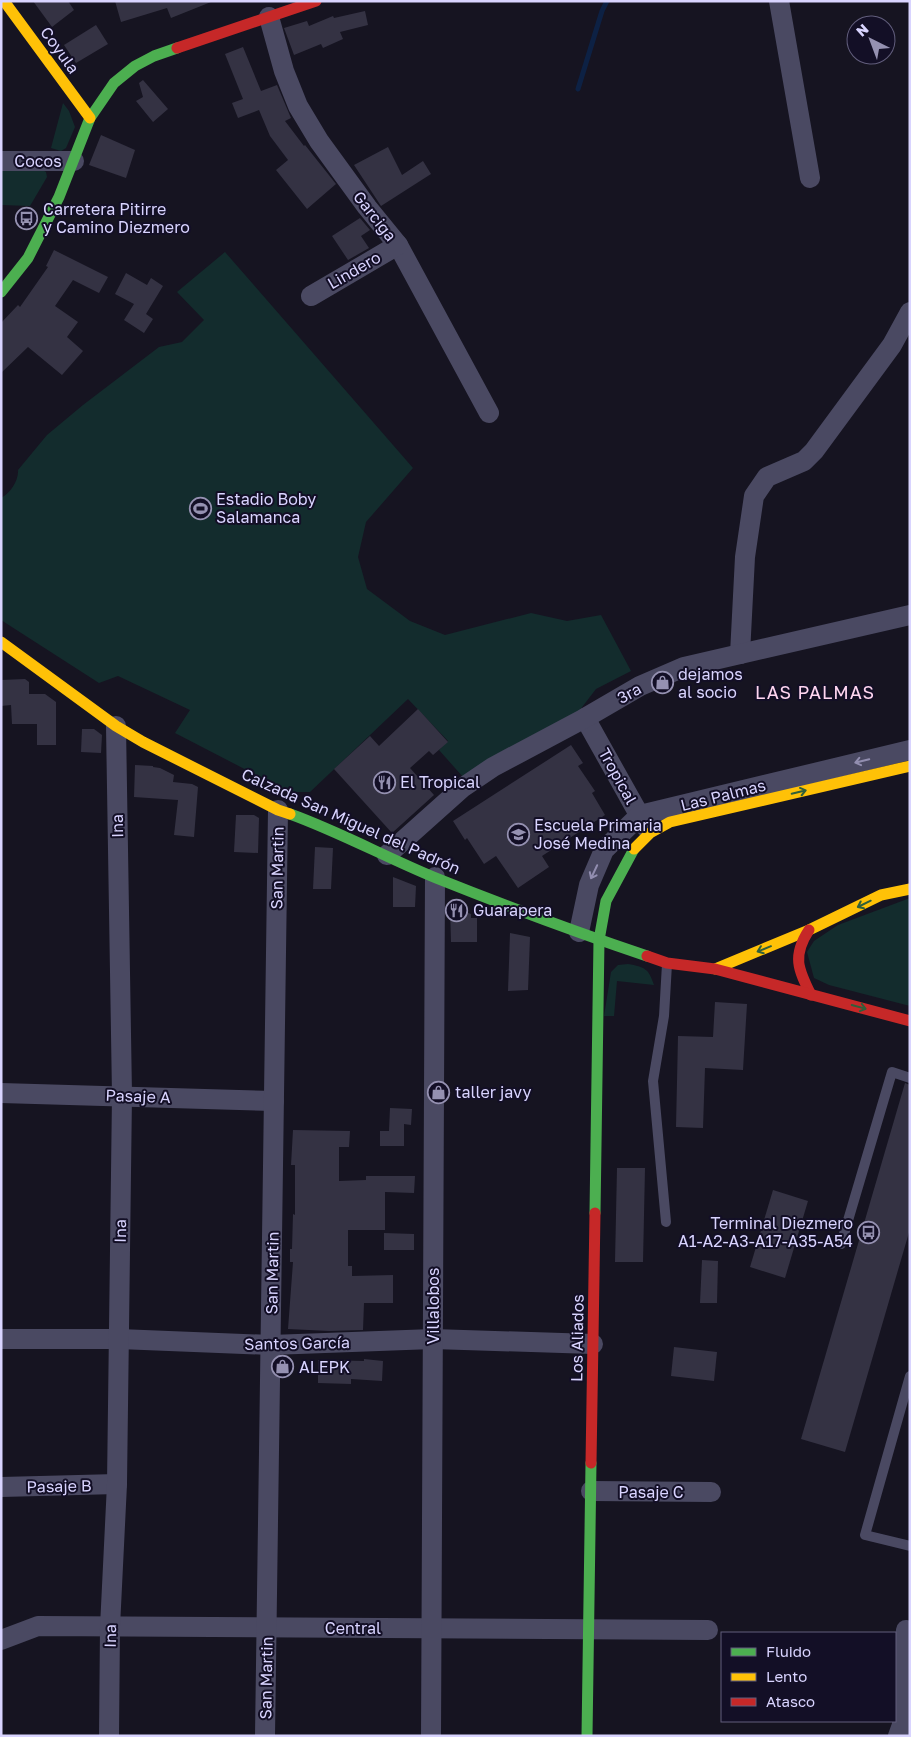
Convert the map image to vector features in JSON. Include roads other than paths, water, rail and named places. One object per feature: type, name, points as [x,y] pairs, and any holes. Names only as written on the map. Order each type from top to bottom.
[{"type":"main road","name":"Coyula","points":[[4,1],[90,118]]},
{"type":"main road","points":[[1,292],[28,258],[59,197],[90,118],[114,82],[154,56],[316,1]]},
{"type":"main road","name":"Calzada San Miguel del Padrón","points":[[1,642],[116,726],[143,742],[278,810],[320,825],[435,876],[600,940],[667,963],[716,969],[910,1021]]},
{"type":"main road","name":"Las Palmas","points":[[600,940],[606,901],[633,850],[650,833],[670,822],[910,766]]},
{"type":"main road","name":"Calzada San Miguel del Padrón","points":[[716,969],[809,930],[881,895],[910,889]]},
{"type":"main road","points":[[809,930],[800,942],[797,955],[798,966],[812,995]]},
{"type":"main road","name":"Los Aliados","points":[[587,1736],[600,940]]},
{"type":"street","points":[[779,1],[810,178]]},
{"type":"street","name":"Garciga","points":[[269,18],[284,71],[298,106],[319,141],[398,245],[489,413]]},
{"type":"street","name":"Cocos","points":[[1,161],[74,161]]},
{"type":"street","name":"Lindero","points":[[311,296],[398,245]]},
{"type":"street","points":[[740,654],[740,623],[745,557],[754,496],[767,477],[804,461],[814,451],[901,341],[910,312]]},
{"type":"street","name":"3ra","points":[[387,855],[462,788],[493,767],[640,686],[684,667],[910,615]]},
{"type":"street","name":"Tropical","points":[[585,718],[650,833]]},
{"type":"street","name":"Ina","points":[[109,1736],[110,1627],[118,1484],[122,1095],[116,726]]},
{"type":"street","name":"Las Palmas","points":[[579,932],[588,885],[604,850],[640,816],[910,750]]},
{"type":"street","name":"San Martin","points":[[265,1736],[278,810]]},
{"type":"street","name":"Villalobos","points":[[431,1736],[435,876]]},
{"type":"street","name":"Pasaje A","points":[[1,1093],[122,1095],[274,1101]]},
{"type":"street","name":"Santos García","points":[[1,1339],[119,1339],[270,1345],[433,1339],[593,1344]]},
{"type":"street","name":"Pasaje B","points":[[1,1487],[118,1484]]},
{"type":"street","name":"Pasaje C","points":[[591,1491],[710,1492]]},
{"type":"street","name":"Central","points":[[1,1640],[38,1626],[708,1630]]},
{"type":"street","points":[[898,1736],[902,1725],[902,1673],[906,1630]]},
{"type":"lane","points":[[666,1222],[653,1081],[664,1016],[667,963]]},
{"type":"lane","points":[[841,1244],[892,1072],[910,1078]]},
{"type":"lane","points":[[910,1376],[865,1535],[910,1546]]},
{"type":"waterway","points":[[578,89],[602,11],[607,1]]},
{"type":"place","name":"Carretera Pitirre y Camino Diezmero","points":[[27,218]]},
{"type":"place","name":"Estadio Boby Salamanca","points":[[200,508]]},
{"type":"place","name":"dejamos al socio","points":[[662,683]]},
{"type":"place","name":"El Tropical","points":[[384,782]]},
{"type":"place","name":"Escuela Primaria José Medina","points":[[518,834]]},
{"type":"place","name":"Guarapera","points":[[457,910]]},
{"type":"place","name":"taller javy","points":[[439,1092]]},
{"type":"place","name":"Terminal Diezmero A1-A2-A3-A17-A35-A54","points":[[869,1232]]},
{"type":"place","name":"ALEPK","points":[[283,1367]]},
{"type":"district","name":"LAS PALMAS","points":[[815,693]]}]
